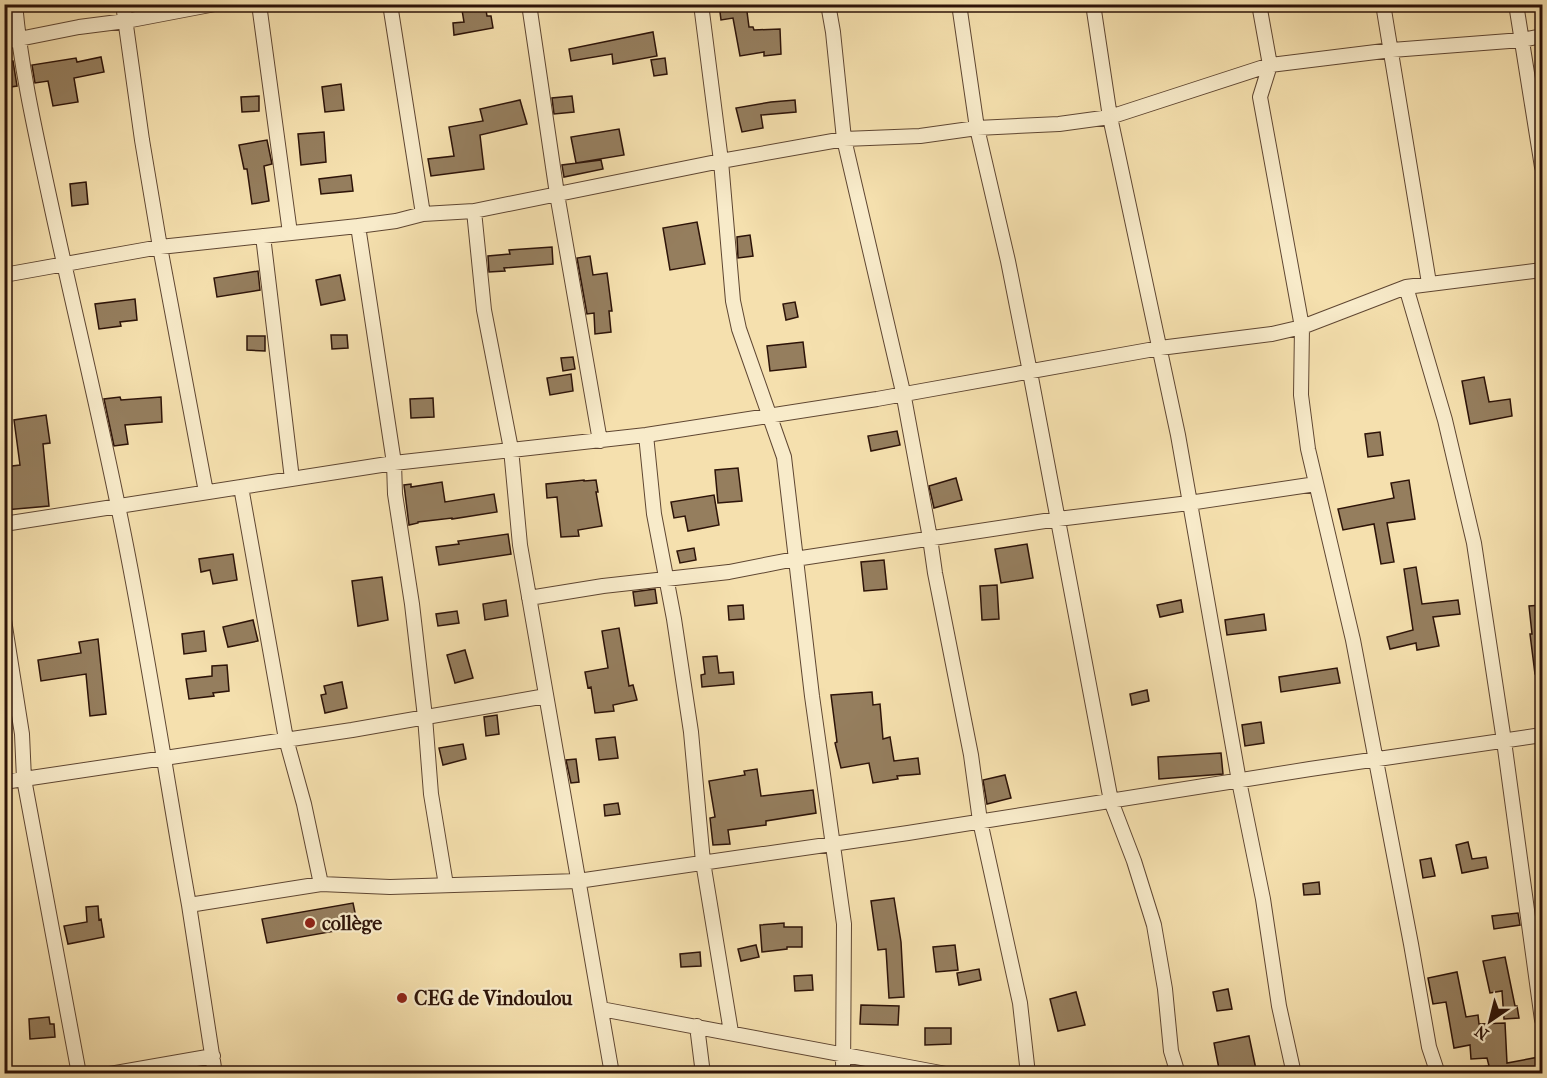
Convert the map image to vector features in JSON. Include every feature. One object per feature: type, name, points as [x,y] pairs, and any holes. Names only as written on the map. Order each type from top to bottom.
[{"type":"street","points":[[15,4],[11,41],[64,263],[118,506],[143,636],[162,758],[189,905],[215,1074]]},
{"type":"street","points":[[123,4],[160,247],[206,492]]},
{"type":"street","points":[[11,41],[215,4]]},
{"type":"street","points":[[259,4],[290,233]]},
{"type":"street","points":[[390,4],[423,214]]},
{"type":"street","points":[[529,4],[557,194],[600,441]]},
{"type":"street","points":[[701,4],[721,161],[733,301],[739,329],[784,457],[795,560],[844,924],[843,1074]]},
{"type":"street","points":[[828,4],[834,32],[844,139],[903,392],[935,573],[971,755],[980,821],[1020,1003],[1028,1074]]},
{"type":"street","points":[[959,4],[977,128],[1008,261],[1111,801],[1134,861],[1154,925],[1165,989],[1172,1051],[1178,1074]]},
{"type":"street","points":[[1093,4],[1110,117],[1178,435],[1239,781],[1263,899],[1279,1006],[1294,1074]]},
{"type":"street","points":[[1258,4],[1270,66],[1260,97],[1302,327],[1301,395],[1308,448],[1353,640],[1429,1047],[1438,1074]]},
{"type":"street","points":[[1383,4],[1429,284]]},
{"type":"street","points":[[1516,4],[1542,167]]},
{"type":"street","points":[[4,275],[160,247],[358,226],[396,221],[423,214],[474,211],[721,161],[844,139],[920,136],[977,128],[1059,124],[1110,117],[1270,66],[1392,50],[1522,40],[1542,36]]},
{"type":"street","points":[[474,211],[484,310],[511,449],[516,512],[529,598],[612,1074]]},
{"type":"street","points":[[358,226],[394,463],[395,494],[412,604],[425,717],[431,794],[446,885]]},
{"type":"street","points":[[263,236],[292,479]]},
{"type":"street","points":[[4,524],[394,463],[646,435],[867,400],[1160,348],[1272,334],[1302,327],[1406,287],[1542,270]]},
{"type":"street","points":[[1406,287],[1445,420],[1474,543],[1542,1020]]},
{"type":"street","points":[[646,435],[654,514],[667,579],[691,732],[703,862],[731,1032]]},
{"type":"street","points":[[529,598],[603,586],[729,572],[930,538],[1316,484]]},
{"type":"street","points":[[241,487],[286,739],[304,804],[321,884]]},
{"type":"street","points":[[4,620],[22,734],[24,778],[79,1074]]},
{"type":"street","points":[[4,782],[546,696]]},
{"type":"street","points":[[189,905],[321,884],[390,887],[578,881],[1542,735]]},
{"type":"street","points":[[602,1009],[946,1074]]},
{"type":"street","points":[[697,1026],[703,1074]]},
{"type":"street","points":[[110,1074],[213,1056]]},
{"type":"building","points":[[461,4],[485,4],[487,16],[491,16],[493,28],[454,35],[453,23],[464,22]]},
{"type":"building","points":[[719,4],[746,4],[749,27],[753,27],[754,30],[780,29],[781,54],[764,56],[764,52],[740,56],[733,18],[721,20]]},
{"type":"building","points":[[653,32],[657,56],[613,64],[612,54],[571,61],[569,49]]},
{"type":"building","points":[[101,57],[104,72],[74,78],[78,102],[53,106],[48,81],[35,83],[32,65],[76,58],[77,62]]},
{"type":"building","points":[[665,58],[667,74],[654,76],[651,60]]},
{"type":"building","points":[[13,61],[17,86],[4,88],[4,62]]},
{"type":"building","points":[[341,84],[344,110],[325,112],[322,87]]},
{"type":"building","points":[[259,96],[259,111],[242,112],[241,97]]},
{"type":"building","points":[[572,96],[574,112],[554,114],[552,98]]},
{"type":"building","points":[[520,100],[527,124],[480,135],[484,169],[431,176],[428,159],[454,156],[449,127],[483,121],[480,109]]},
{"type":"building","points":[[795,100],[796,112],[761,115],[763,128],[742,132],[736,108]]},
{"type":"building","points":[[619,129],[624,155],[576,163],[571,137]]},
{"type":"building","points":[[324,132],[326,162],[301,165],[298,134]]},
{"type":"building","points":[[267,140],[272,164],[264,166],[269,201],[252,204],[247,169],[244,169],[239,145]]},
{"type":"building","points":[[601,160],[603,169],[564,177],[562,165]]},
{"type":"building","points":[[351,175],[353,191],[321,194],[319,179]]},
{"type":"building","points":[[86,182],[88,204],[72,206],[70,184]]},
{"type":"building","points":[[697,222],[705,264],[670,270],[663,228]]},
{"type":"building","points":[[750,235],[753,256],[738,258],[737,237]]},
{"type":"building","points":[[552,247],[553,264],[504,268],[505,271],[489,272],[488,256],[510,254],[509,250]]},
{"type":"building","points":[[590,256],[593,275],[607,273],[612,311],[609,311],[611,332],[595,334],[594,313],[587,314],[577,258]]},
{"type":"building","points":[[258,271],[260,290],[217,297],[214,278]]},
{"type":"building","points":[[340,275],[345,300],[321,305],[316,280]]},
{"type":"building","points":[[135,299],[137,320],[120,322],[121,326],[99,329],[95,304]]},
{"type":"building","points":[[795,302],[798,317],[786,320],[783,304]]},
{"type":"building","points":[[331,335],[347,335],[348,348],[332,349]]},
{"type":"building","points":[[247,336],[265,336],[265,351],[247,350]]},
{"type":"building","points":[[803,342],[806,367],[770,371],[767,346]]},
{"type":"building","points":[[573,357],[575,369],[563,371],[561,358]]},
{"type":"building","points":[[571,374],[573,391],[550,395],[547,378]]},
{"type":"building","points":[[1484,377],[1489,402],[1510,399],[1512,416],[1470,424],[1462,381]]},
{"type":"building","points":[[120,397],[121,400],[161,397],[162,422],[125,425],[128,444],[114,446],[104,399]]},
{"type":"building","points":[[433,398],[434,417],[411,418],[410,399]]},
{"type":"building","points":[[46,415],[50,443],[43,444],[49,506],[5,510],[4,467],[20,465],[14,420]]},
{"type":"building","points":[[897,431],[900,445],[871,451],[868,436]]},
{"type":"building","points":[[1380,432],[1383,455],[1368,457],[1365,434]]},
{"type":"building","points":[[738,468],[742,501],[718,503],[715,470]]},
{"type":"building","points":[[956,478],[962,500],[934,508],[929,486]]},
{"type":"building","points":[[596,480],[602,526],[578,530],[579,536],[561,537],[557,497],[547,498],[546,484]]},
{"type":"building","points":[[1409,480],[1415,519],[1387,523],[1394,562],[1381,564],[1374,524],[1343,530],[1338,509],[1394,498],[1391,483]]},
{"type":"building","points":[[442,482],[445,502],[494,494],[497,512],[409,525],[404,485],[411,484],[411,487]]},
{"type":"building","points":[[714,495],[719,525],[688,531],[685,516],[674,518],[671,502]]},
{"type":"building","points":[[508,534],[511,554],[439,565],[436,547],[459,544],[458,541]]},
{"type":"building","points":[[1027,544],[1033,578],[1001,583],[995,549]]},
{"type":"building","points":[[694,548],[696,560],[680,563],[677,551]]},
{"type":"building","points":[[233,554],[237,580],[213,584],[210,570],[201,572],[199,559]]},
{"type":"building","points":[[884,560],[887,589],[864,591],[861,562]]},
{"type":"building","points":[[1416,567],[1422,604],[1458,600],[1460,614],[1433,617],[1439,646],[1417,650],[1416,643],[1390,649],[1387,637],[1413,630],[1404,569]]},
{"type":"building","points":[[382,577],[388,620],[358,626],[352,581]]},
{"type":"building","points":[[997,585],[999,619],[982,620],[980,586]]},
{"type":"building","points":[[655,589],[657,603],[635,606],[633,592]]},
{"type":"building","points":[[506,600],[508,616],[485,620],[483,604]]},
{"type":"building","points":[[1181,600],[1183,612],[1160,617],[1157,605]]},
{"type":"building","points":[[743,605],[744,619],[729,620],[728,606]]},
{"type":"building","points":[[1542,605],[1542,673],[1535,674],[1529,606]]},
{"type":"building","points":[[457,611],[459,623],[438,626],[436,614]]},
{"type":"building","points":[[1264,614],[1266,630],[1227,635],[1225,620]]},
{"type":"building","points":[[253,620],[258,641],[228,647],[223,627]]},
{"type":"building","points":[[619,628],[629,686],[633,685],[637,700],[613,705],[614,711],[595,713],[591,687],[588,688],[585,672],[608,668],[602,631]]},
{"type":"building","points":[[204,631],[206,651],[184,654],[182,634]]},
{"type":"building","points":[[98,639],[106,714],[90,716],[86,674],[41,681],[38,660],[81,653],[79,642]]},
{"type":"building","points":[[465,650],[473,678],[455,683],[447,655]]},
{"type":"building","points":[[717,656],[719,673],[733,672],[734,684],[702,687],[701,675],[705,674],[703,657]]},
{"type":"building","points":[[227,665],[229,691],[213,693],[214,696],[189,699],[186,679],[212,676],[212,666]]},
{"type":"building","points":[[1337,668],[1340,683],[1281,692],[1279,677]]},
{"type":"building","points":[[342,682],[347,708],[325,713],[321,695],[326,694],[324,686]]},
{"type":"building","points":[[1147,690],[1149,701],[1132,705],[1130,694]]},
{"type":"building","points":[[872,692],[873,705],[880,704],[883,739],[890,737],[894,761],[918,758],[920,774],[897,776],[898,779],[873,783],[869,763],[841,768],[835,743],[837,742],[831,695]]},
{"type":"building","points":[[497,715],[499,734],[486,736],[484,717]]},
{"type":"building","points":[[1261,722],[1264,743],[1245,746],[1242,725]]},
{"type":"building","points":[[615,737],[618,758],[599,760],[596,739]]},
{"type":"building","points":[[463,744],[466,759],[443,765],[439,748]]},
{"type":"building","points":[[1221,753],[1223,774],[1159,779],[1158,757]]},
{"type":"building","points":[[576,759],[579,782],[571,783],[566,760]]},
{"type":"building","points":[[757,769],[761,796],[813,790],[816,813],[766,821],[766,825],[728,830],[730,844],[713,845],[710,818],[715,817],[709,781],[745,775],[744,771]]},
{"type":"building","points":[[1005,775],[1011,798],[987,804],[983,780]]},
{"type":"building","points":[[618,803],[620,814],[605,816],[604,805]]},
{"type":"building","points":[[1468,842],[1472,859],[1486,857],[1488,868],[1462,873],[1456,845]]},
{"type":"building","points":[[1431,858],[1435,876],[1423,878],[1420,860]]},
{"type":"building","points":[[1319,882],[1320,894],[1304,895],[1303,884]]},
{"type":"building","points":[[894,898],[901,942],[904,997],[889,998],[886,949],[878,950],[871,901]]},
{"type":"building","name":"collège","points":[[353,903],[358,927],[267,943],[262,919]]},
{"type":"building","points":[[98,906],[104,937],[68,944],[64,926],[87,922],[86,907]]},
{"type":"building","points":[[1518,913],[1520,925],[1494,929],[1492,916]]},
{"type":"building","points":[[784,923],[784,927],[802,927],[802,947],[787,947],[787,949],[762,952],[760,925]]},
{"type":"building","points":[[756,945],[759,957],[741,961],[738,949]]},
{"type":"building","points":[[955,945],[958,970],[936,972],[933,947]]},
{"type":"building","points":[[700,952],[701,966],[681,967],[680,954]]},
{"type":"building","points":[[1505,957],[1519,1018],[1504,1019],[1502,991],[1490,993],[1483,961]]},
{"type":"building","points":[[979,969],[981,980],[959,985],[957,973]]},
{"type":"building","points":[[1457,972],[1466,1017],[1478,1015],[1479,1024],[1505,1023],[1507,1063],[1539,1057],[1542,1074],[1482,1074],[1482,1067],[1489,1066],[1487,1058],[1471,1059],[1470,1045],[1454,1048],[1446,1002],[1433,1004],[1428,978]]},
{"type":"building","points":[[812,975],[813,990],[795,991],[794,976]]},
{"type":"building","points":[[1228,989],[1232,1009],[1217,1011],[1213,992]]},
{"type":"building","points":[[1076,992],[1085,1025],[1058,1031],[1050,999]]},
{"type":"building","points":[[861,1005],[899,1006],[898,1025],[860,1024]]},
{"type":"building","points":[[49,1017],[50,1024],[54,1024],[55,1037],[30,1039],[29,1019]]},
{"type":"building","points":[[925,1028],[951,1028],[951,1044],[925,1045]]},
{"type":"building","points":[[1249,1036],[1257,1074],[1220,1074],[1214,1043]]},
{"type":"place","name":"collège","points":[[310,923]]},
{"type":"place","name":"CEG de Vindoulou","points":[[402,998]]}]
